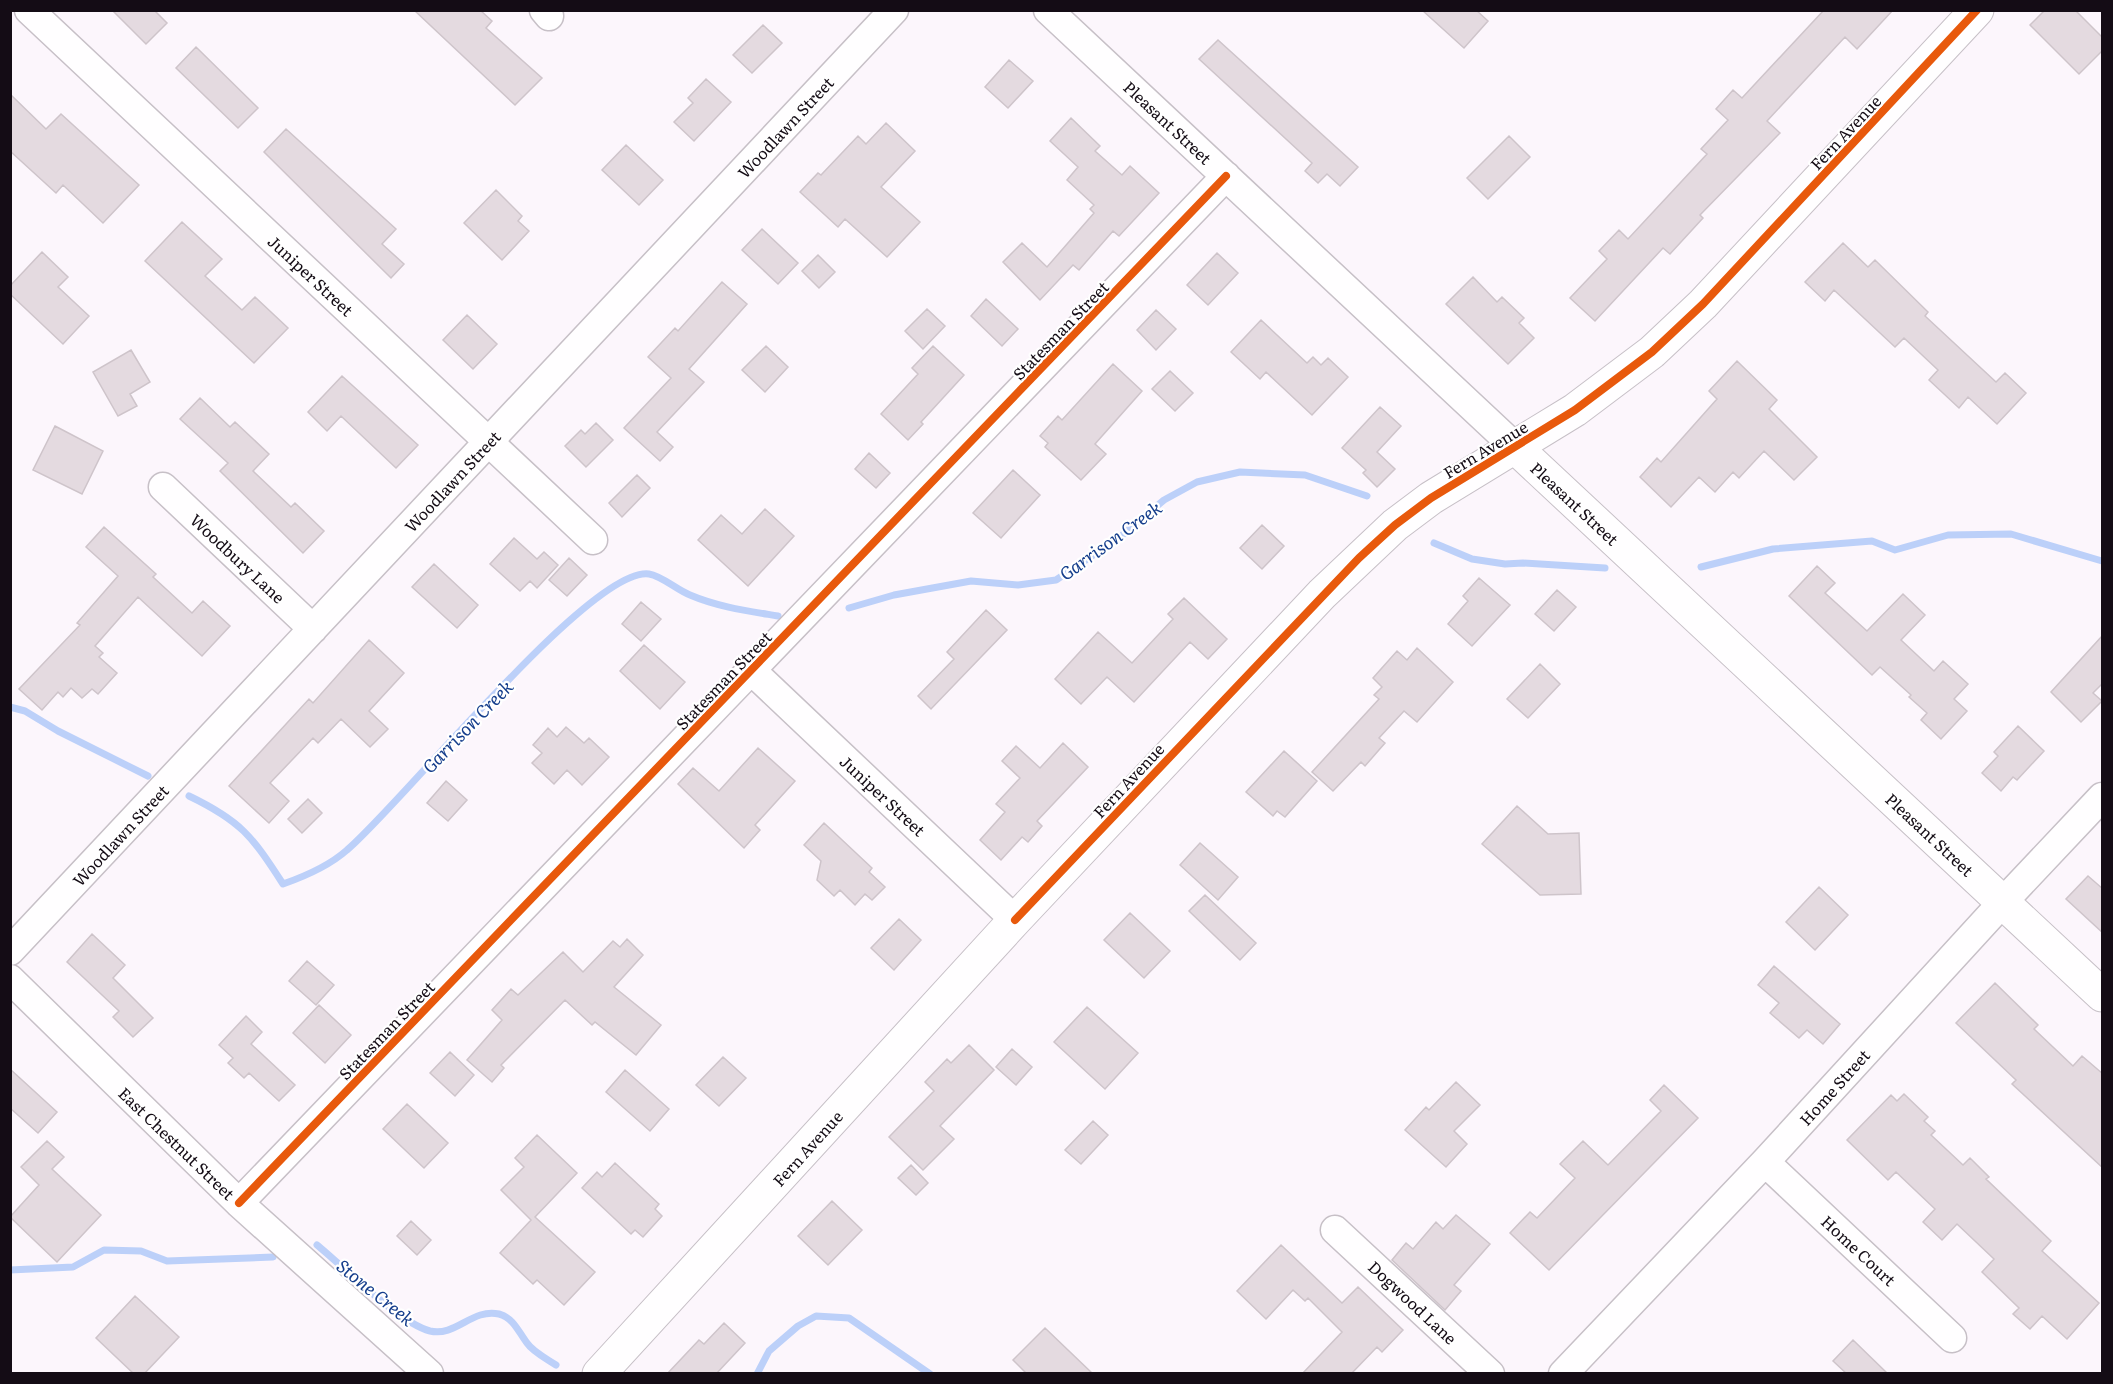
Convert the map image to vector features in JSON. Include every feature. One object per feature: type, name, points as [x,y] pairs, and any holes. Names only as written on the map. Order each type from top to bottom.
[{"type":"main road","name":"Fern Avenue","points":[[599,1374],[1016,920],[1322,594],[1395,525],[1431,498],[1606,389],[1681,326],[1977,10]]},
{"type":"main road","name":"Pleasant Street","points":[[1514,446],[2103,995]]},
{"type":"street","name":"Juniper Street","points":[[29,10],[593,540]]},
{"type":"street","name":"Woodlawn Street","points":[[10,951],[894,10]]},
{"type":"street","name":"Pleasant Street","points":[[1048,10],[1514,446]]},
{"type":"street","name":"Statesman Street","points":[[239,1203],[1226,176]]},
{"type":"street","name":"Woodbury Lane","points":[[163,487],[314,628]]},
{"type":"street","name":"Juniper Street","points":[[751,670],[1016,920]]},
{"type":"street","name":"Home Street","points":[[1563,1374],[1765,1162],[2002,902],[2103,797]]},
{"type":"street","name":"East Chestnut Street","points":[[10,979],[239,1203],[429,1374]]},
{"type":"street","name":"Home Court","points":[[1765,1162],[1952,1338]]},
{"type":"street","name":"Dogwood Lane","points":[[1335,1230],[1490,1374]]},
{"type":"building","points":[[112,10],[154,10],[167,23],[146,44]]},
{"type":"building","points":[[414,10],[480,10],[492,21],[486,28],[542,78],[515,105]]},
{"type":"building","points":[[1422,10],[1476,10],[1488,21],[1464,48]]},
{"type":"building","points":[[1824,10],[1893,10],[1857,49],[1845,37],[1767,121],[1780,133],[1700,215],[1703,218],[1670,254],[1663,248],[1595,321],[1570,298],[1607,259],[1599,251],[1619,230],[1628,239],[1707,154],[1701,149],[1728,120],[1716,109],[1733,90],[1742,98]]},
{"type":"building","points":[[2044,11],[2076,11],[2103,38],[2103,50],[2079,74],[2030,25]]},
{"type":"building","points":[[763,25],[782,43],[752,73],[733,55]]},
{"type":"building","points":[[1218,40],[1358,167],[1340,186],[1327,174],[1318,183],[1305,171],[1312,163],[1199,59]]},
{"type":"building","points":[[196,47],[258,108],[238,128],[176,68]]},
{"type":"building","points":[[1009,60],[1033,81],[1008,108],[985,87]]},
{"type":"building","points":[[706,79],[731,102],[694,141],[674,122],[693,103],[688,98]]},
{"type":"building","points":[[10,94],[46,129],[61,114],[139,185],[103,223],[63,185],[56,193],[10,151]]},
{"type":"building","points":[[1071,118],[1100,146],[1095,151],[1122,175],[1130,166],[1159,193],[1119,236],[1113,231],[1079,270],[1073,265],[1040,300],[1003,262],[1022,243],[1047,267],[1094,213],[1090,209],[1094,205],[1067,180],[1078,167],[1050,141]]},
{"type":"building","points":[[886,123],[915,151],[881,187],[920,222],[887,257],[845,219],[838,227],[800,192],[818,173],[821,175],[858,136],[866,144]]},
{"type":"building","points":[[286,129],[396,229],[382,244],[404,264],[391,278],[264,152]]},
{"type":"building","points":[[1509,136],[1530,157],[1488,199],[1467,178]]},
{"type":"building","points":[[626,145],[663,180],[639,205],[602,170]]},
{"type":"building","points":[[496,190],[522,216],[518,221],[529,231],[502,260],[464,223]]},
{"type":"building","points":[[182,222],[222,259],[205,276],[242,310],[255,297],[288,328],[254,363],[145,261]]},
{"type":"building","points":[[762,229],[798,263],[778,284],[742,250]]},
{"type":"building","points":[[1843,243],[1868,267],[1875,260],[1928,312],[1925,316],[1996,382],[2005,373],[2026,393],[1997,424],[1968,397],[1959,408],[1929,380],[1938,370],[1904,338],[1895,347],[1834,290],[1825,301],[1805,282]]},
{"type":"building","points":[[42,252],[68,277],[58,287],[89,316],[63,344],[10,294],[10,286]]},
{"type":"building","points":[[1217,253],[1238,273],[1208,305],[1187,285]]},
{"type":"building","points":[[818,255],[835,272],[819,288],[802,271]]},
{"type":"building","points":[[1473,277],[1497,302],[1502,297],[1524,318],[1519,323],[1534,338],[1508,364],[1446,304]]},
{"type":"building","points":[[722,282],[747,304],[689,369],[704,382],[657,432],[673,447],[660,461],[624,428],[671,378],[648,357],[675,328],[678,331]]},
{"type":"building","points":[[986,299],[1018,329],[1002,346],[971,316]]},
{"type":"building","points":[[927,309],[945,326],[923,349],[905,331]]},
{"type":"building","points":[[1156,310],[1176,329],[1156,350],[1137,330]]},
{"type":"building","points":[[467,315],[497,344],[473,369],[443,340]]},
{"type":"building","points":[[1261,320],[1307,363],[1313,357],[1321,365],[1328,358],[1348,377],[1312,415],[1266,372],[1260,379],[1231,352]]},
{"type":"building","points":[[766,346],[788,367],[765,392],[742,370]]},
{"type":"building","points":[[933,346],[964,375],[921,422],[923,424],[908,440],[881,414],[918,374],[912,368]]},
{"type":"building","points":[[131,350],[150,382],[130,394],[137,406],[118,416],[93,372]]},
{"type":"building","points":[[1737,361],[1777,400],[1769,409],[1817,457],[1794,480],[1764,451],[1739,478],[1733,472],[1715,492],[1699,477],[1671,507],[1640,477],[1657,458],[1661,462],[1717,399],[1709,391]]},
{"type":"building","points":[[1113,364],[1142,391],[1095,444],[1106,454],[1081,480],[1045,447],[1048,443],[1040,436],[1058,416],[1062,420]]},
{"type":"building","points":[[1170,371],[1193,393],[1175,411],[1152,389]]},
{"type":"building","points":[[342,376],[418,445],[396,468],[341,416],[327,431],[308,412]]},
{"type":"building","points":[[200,398],[230,427],[235,422],[269,454],[253,471],[291,507],[295,503],[324,531],[303,553],[220,471],[228,463],[180,419]]},
{"type":"building","points":[[1380,407],[1401,426],[1377,452],[1395,469],[1377,487],[1363,473],[1366,470],[1342,448]]},
{"type":"building","points":[[596,423],[613,440],[586,467],[565,446],[581,430],[585,434]]},
{"type":"building","points":[[55,426],[103,451],[82,494],[33,470]]},
{"type":"building","points":[[869,453],[890,473],[876,488],[855,469]]},
{"type":"building","points":[[1013,470],[1040,495],[1001,538],[973,513]]},
{"type":"building","points":[[637,475],[650,488],[622,517],[609,503]]},
{"type":"building","points":[[765,509],[794,536],[748,586],[698,540],[721,515],[742,534]]},
{"type":"building","points":[[1262,525],[1284,546],[1262,569],[1240,548]]},
{"type":"building","points":[[104,527],[156,574],[153,577],[192,613],[203,601],[230,626],[202,656],[138,597],[95,646],[103,653],[99,657],[117,673],[98,694],[92,689],[82,698],[71,688],[63,697],[58,692],[42,710],[19,689],[80,625],[77,623],[118,576],[86,547]]},
{"type":"building","points":[[514,538],[537,559],[544,552],[558,565],[537,588],[530,581],[520,591],[490,564]]},
{"type":"building","points":[[569,558],[587,575],[567,596],[549,580]]},
{"type":"building","points":[[434,564],[478,605],[457,628],[412,587]]},
{"type":"building","points":[[1817,566],[1835,583],[1825,593],[1867,631],[1903,594],[1925,615],[1901,640],[1934,671],[1943,661],[1968,684],[1954,699],[1967,711],[1941,739],[1921,720],[1927,713],[1909,697],[1911,695],[1880,667],[1872,675],[1789,596]]},
{"type":"building","points":[[1479,578],[1510,605],[1472,646],[1448,624],[1468,601],[1463,596]]},
{"type":"building","points":[[1557,590],[1576,607],[1554,631],[1535,614]]},
{"type":"building","points":[[1184,598],[1227,639],[1208,659],[1190,642],[1134,702],[1107,677],[1081,704],[1055,679],[1098,632],[1132,663],[1173,619],[1168,614]]},
{"type":"building","points":[[641,602],[661,619],[641,641],[622,624]]},
{"type":"building","points":[[986,610],[1007,630],[931,709],[918,696],[954,659],[947,652]]},
{"type":"building","points":[[2103,635],[2103,683],[2093,693],[2102,701],[2081,722],[2051,692]]},
{"type":"building","points":[[369,640],[404,673],[369,711],[388,729],[370,747],[341,719],[318,743],[313,738],[270,783],[289,801],[269,823],[229,786],[309,699],[313,703]]},
{"type":"building","points":[[644,645],[685,682],[660,709],[620,671]]},
{"type":"building","points":[[1417,648],[1453,682],[1417,722],[1404,711],[1379,738],[1385,743],[1365,766],[1361,762],[1333,791],[1312,772],[1379,699],[1374,695],[1382,687],[1373,678],[1397,651],[1407,660]]},
{"type":"building","points":[[1540,664],[1560,684],[1528,718],[1507,699]]},
{"type":"building","points":[[2018,726],[2044,751],[2017,780],[2013,777],[2001,791],[1982,773],[1998,756],[1994,752]]},
{"type":"building","points":[[566,727],[584,743],[589,738],[609,757],[582,785],[567,770],[554,784],[532,763],[542,753],[533,745],[548,728],[557,737]]},
{"type":"building","points":[[1063,743],[1088,767],[1037,821],[1042,826],[1028,842],[1022,837],[1001,860],[980,840],[1005,812],[996,804],[1020,778],[1002,761],[1016,746],[1040,768]]},
{"type":"building","points":[[758,748],[795,781],[755,825],[760,830],[744,848],[678,784],[693,768],[719,791]]},
{"type":"building","points":[[1284,751],[1317,781],[1285,817],[1277,811],[1273,816],[1246,792]]},
{"type":"building","points":[[446,781],[467,800],[448,821],[427,803]]},
{"type":"building","points":[[308,799],[322,813],[302,833],[288,819]]},
{"type":"building","points":[[1517,806],[1548,834],[1579,833],[1581,894],[1540,895],[1482,844]]},
{"type":"building","points":[[824,823],[872,868],[869,872],[885,887],[872,900],[865,894],[855,905],[840,890],[834,896],[817,880],[821,861],[804,845]]},
{"type":"building","points":[[1200,843],[1238,877],[1218,900],[1180,865]]},
{"type":"building","points":[[2088,876],[2103,889],[2103,933],[2066,899]]},
{"type":"building","points":[[1819,887],[1848,915],[1815,950],[1786,922]]},
{"type":"building","points":[[1205,895],[1256,943],[1240,960],[1189,911]]},
{"type":"building","points":[[1130,913],[1170,951],[1144,978],[1104,940]]},
{"type":"building","points":[[899,919],[921,940],[894,970],[871,948]]},
{"type":"building","points":[[92,934],[125,965],[113,978],[153,1018],[133,1037],[113,1017],[119,1011],[67,962]]},
{"type":"building","points":[[627,939],[643,955],[614,987],[661,1025],[636,1055],[595,1022],[592,1025],[565,1000],[501,1065],[504,1068],[492,1082],[467,1060],[502,1020],[492,1010],[511,989],[518,995],[563,952],[583,972],[613,941],[620,947]]},
{"type":"building","points":[[307,961],[334,985],[316,1005],[289,981]]},
{"type":"building","points":[[1774,966],[1840,1024],[1823,1044],[1807,1030],[1799,1038],[1770,1013],[1779,1003],[1758,985]]},
{"type":"building","points":[[1995,983],[2038,1025],[2034,1029],[2073,1066],[2082,1056],[2103,1074],[2103,1168],[2012,1084],[2016,1080],[1956,1023]]},
{"type":"building","points":[[319,1005],[351,1035],[325,1063],[293,1033]]},
{"type":"building","points":[[1087,1007],[1138,1053],[1105,1089],[1054,1042]]},
{"type":"building","points":[[246,1016],[262,1032],[251,1044],[295,1085],[279,1101],[249,1073],[244,1078],[228,1063],[233,1058],[219,1045]]},
{"type":"building","points":[[969,1045],[994,1070],[940,1126],[954,1139],[923,1170],[889,1137],[934,1091],[925,1082],[947,1059],[951,1063]]},
{"type":"building","points":[[1012,1049],[1032,1067],[1016,1085],[996,1067]]},
{"type":"building","points":[[450,1052],[474,1075],[455,1096],[430,1073]]},
{"type":"building","points":[[723,1057],[746,1078],[719,1106],[696,1085]]},
{"type":"building","points":[[10,1069],[57,1112],[38,1133],[10,1108]]},
{"type":"building","points":[[625,1070],[669,1109],[650,1131],[606,1092]]},
{"type":"building","points":[[1456,1082],[1480,1105],[1454,1131],[1467,1144],[1446,1167],[1405,1130],[1426,1107],[1429,1110]]},
{"type":"building","points":[[1664,1085],[1698,1118],[1549,1270],[1510,1233],[1530,1212],[1537,1218],[1575,1178],[1560,1164],[1583,1141],[1608,1165],[1661,1111],[1650,1100]]},
{"type":"building","points":[[1904,1094],[1928,1117],[1924,1121],[1935,1131],[1931,1135],[1963,1165],[1970,1158],[1989,1177],[1986,1179],[2051,1241],[2042,1251],[2099,1303],[2067,1339],[2042,1316],[2030,1329],[2013,1314],[2019,1308],[1982,1272],[1994,1259],[1957,1224],[1942,1240],[1923,1222],[1935,1209],[1896,1172],[1888,1180],[1847,1140],[1891,1095],[1897,1101]]},
{"type":"building","points":[[407,1104],[448,1143],[424,1168],[383,1129]]},
{"type":"building","points":[[1093,1121],[1108,1135],[1081,1164],[1065,1150]]},
{"type":"building","points":[[537,1135],[577,1173],[535,1217],[595,1272],[564,1305],[537,1280],[533,1284],[500,1253],[531,1220],[501,1190],[524,1167],[515,1158]]},
{"type":"building","points":[[47,1141],[64,1157],[52,1169],[101,1215],[57,1262],[10,1217],[39,1185],[21,1167]]},
{"type":"building","points":[[615,1163],[659,1204],[655,1209],[662,1216],[643,1237],[635,1230],[631,1234],[582,1188],[597,1172],[602,1177]]},
{"type":"building","points":[[911,1165],[928,1183],[916,1195],[898,1178]]},
{"type":"building","points":[[832,1201],[862,1230],[828,1265],[798,1236]]},
{"type":"building","points":[[1456,1215],[1490,1244],[1454,1285],[1461,1291],[1445,1310],[1392,1260],[1406,1243],[1413,1249],[1436,1222],[1443,1229]]},
{"type":"building","points":[[411,1221],[431,1240],[417,1255],[397,1236]]},
{"type":"building","points":[[1281,1245],[1342,1303],[1358,1287],[1403,1330],[1382,1352],[1377,1347],[1351,1374],[1302,1374],[1342,1332],[1308,1298],[1305,1301],[1293,1290],[1266,1319],[1237,1291]]},
{"type":"building","points":[[135,1296],[179,1337],[144,1374],[134,1374],[96,1338]]},
{"type":"building","points":[[724,1323],[745,1343],[716,1374],[667,1374],[699,1340],[704,1344]]},
{"type":"building","points":[[1045,1328],[1093,1374],[1027,1374],[1013,1360]]},
{"type":"building","points":[[1853,1340],[1888,1374],[1847,1374],[1833,1361]]},
{"type":"waterway","name":"Garrison Creek","points":[[849,608],[894,595],[971,581],[1018,585],[1056,580],[1120,537],[1164,500],[1197,482],[1240,472],[1305,475],[1367,496]]},
{"type":"waterway","name":"Garrison Creek","points":[[1701,567],[1773,549],[1872,541],[1895,550],[1948,535],[2011,534],[2102,561]]},
{"type":"waterway","name":"Garrison Creek","points":[[1434,543],[1472,559],[1505,564],[1605,568]]},
{"type":"waterway","name":"Garrison Creek","points":[[189,796],[207,805],[244,831],[283,884],[317,870],[347,850],[542,646],[585,608],[622,582],[649,574],[659,577],[685,593],[711,603],[778,616]]},
{"type":"waterway","name":"Garrison Creek","points":[[10,707],[25,711],[58,731],[148,776]]},
{"type":"waterway","name":"Stone Creek","points":[[317,1245],[388,1306],[417,1326],[439,1332],[456,1327],[480,1315],[499,1314],[512,1322],[533,1349],[556,1365]]},
{"type":"waterway","name":"Stone Creek","points":[[10,1270],[73,1267],[104,1250],[141,1251],[167,1261],[273,1257]]},
{"type":"waterway","name":"Stone Creek","points":[[757,1374],[769,1351],[798,1326],[816,1316],[849,1318],[930,1374]]},
{"type":"cycle path","points":[[1015,920],[1359,558],[1395,525],[1431,498],[1575,410],[1652,352],[1703,304],[1977,10]]},
{"type":"cycle path","points":[[239,1203],[1226,176]]}]
